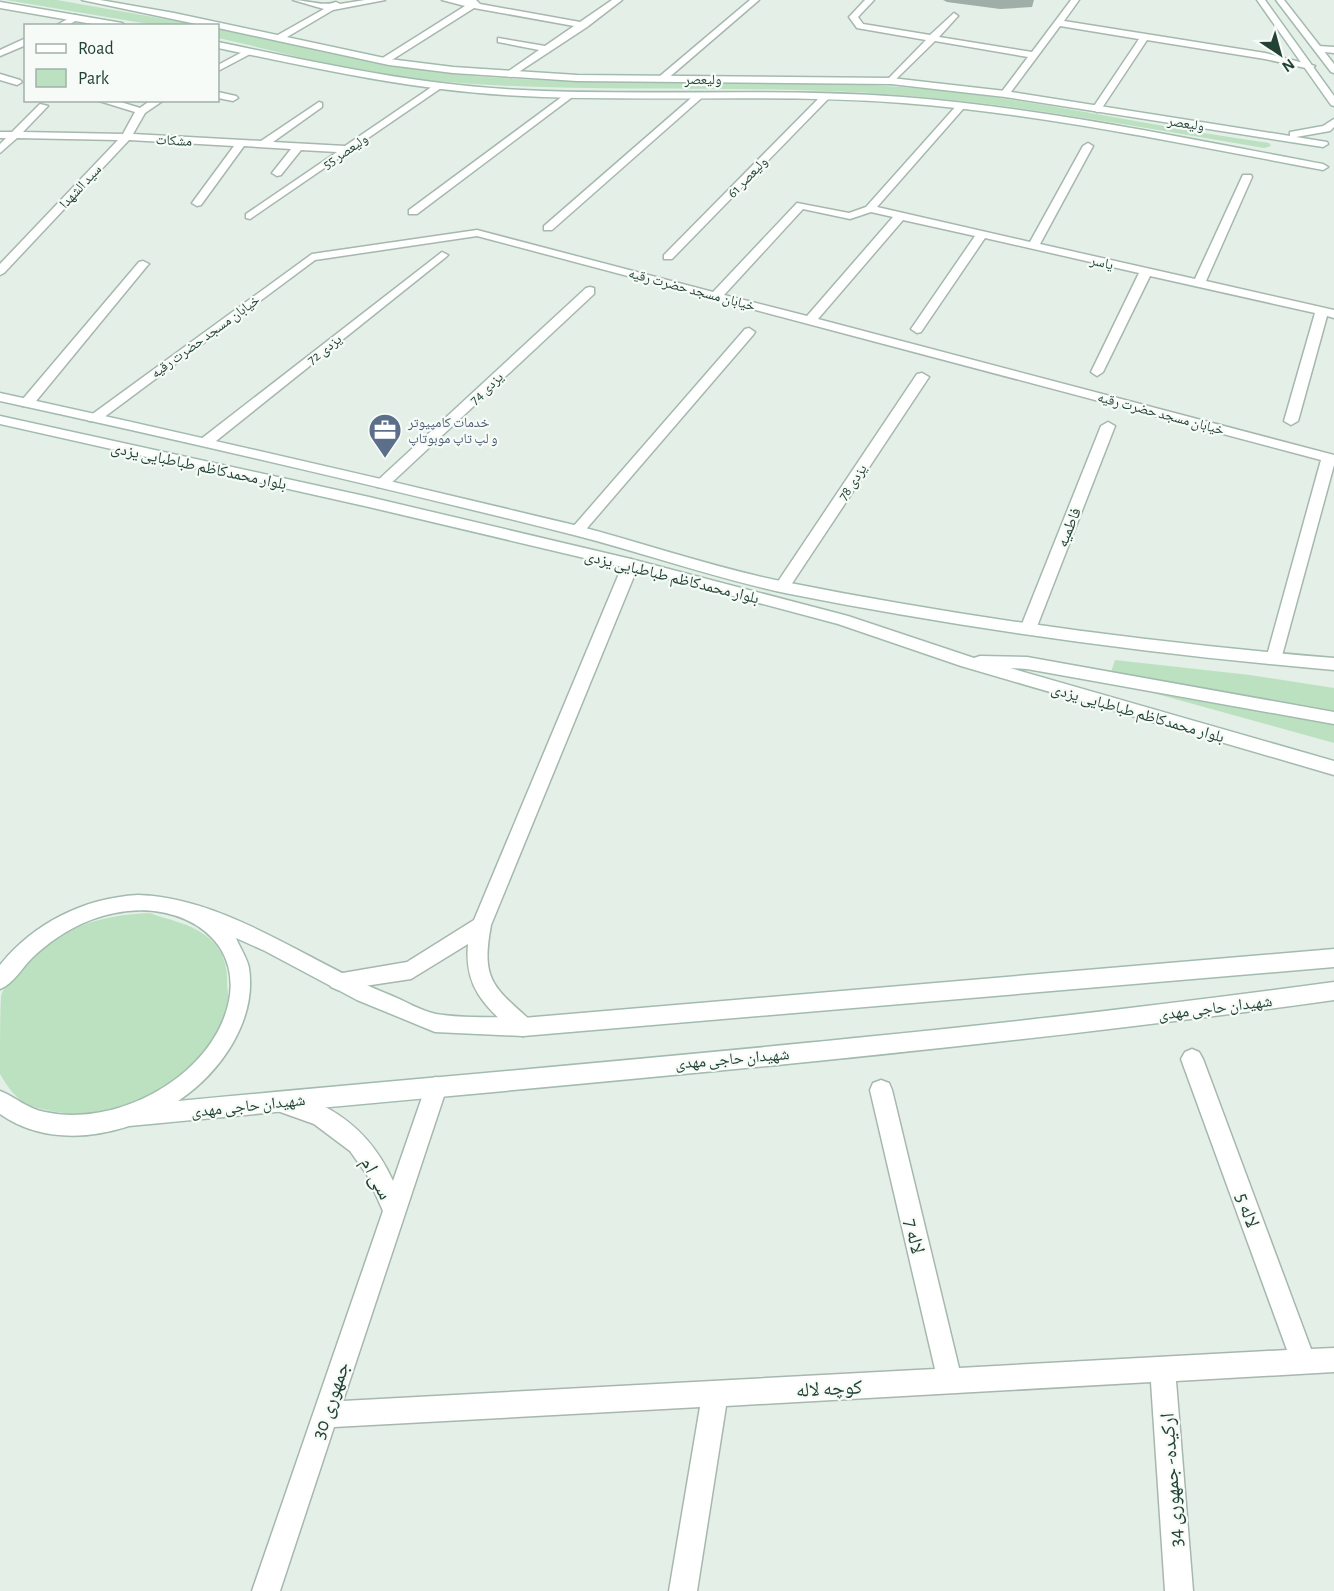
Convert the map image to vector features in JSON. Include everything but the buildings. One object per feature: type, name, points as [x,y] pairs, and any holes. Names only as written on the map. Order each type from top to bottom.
[{"type":"street","name":"ولیعصر","points":[[86,0],[208,24]]},
{"type":"street","points":[[297,0],[332,8],[381,0]]},
{"type":"street","points":[[279,38],[346,0]]},
{"type":"street","points":[[446,0],[477,2],[584,25]]},
{"type":"street","points":[[508,75],[618,0]]},
{"type":"street","points":[[663,78],[755,0]]},
{"type":"street","points":[[870,0],[853,17],[860,26],[1033,55]]},
{"type":"street","points":[[1005,94],[1075,0]]},
{"type":"street","points":[[1261,0],[1310,66],[1334,103]]},
{"type":"street","points":[[1281,0],[1334,70]]},
{"type":"street","points":[[384,61],[477,2]]},
{"type":"street","points":[[0,5],[78,16],[113,24]]},
{"type":"street","points":[[63,24],[78,16]]},
{"type":"street","points":[[891,81],[954,16]]},
{"type":"street","points":[[1058,23],[1265,56],[1310,66]]},
{"type":"street","name":"ولیعصر","points":[[219,26],[384,61],[508,75],[891,81],[1005,94],[1274,136],[1329,142]]},
{"type":"street","points":[[9,37],[24,41]]},
{"type":"street","points":[[1097,109],[1144,38]]},
{"type":"street","points":[[501,40],[547,49]]},
{"type":"street","points":[[0,53],[24,42]]},
{"type":"street","name":"ولیعصر","points":[[219,45],[364,76],[439,86],[570,95],[700,95],[903,100],[1098,126],[1323,167]]},
{"type":"street","points":[[12,48],[24,51]]},
{"type":"street","points":[[1318,49],[1334,50]]},
{"type":"street","points":[[219,67],[249,52]]},
{"type":"street","points":[[0,77],[17,82]]},
{"type":"street","name":"ولیعصر 55","points":[[250,216],[439,86]]},
{"type":"street","points":[[219,95],[233,98]]},
{"type":"street","points":[[413,212],[570,95]]},
{"type":"street","points":[[548,228],[700,95]]},
{"type":"street","name":"ولیعصر 61","points":[[668,257],[825,97]]},
{"type":"street","points":[[108,102],[141,111]]},
{"type":"street","name":"سید الشهدا","points":[[0,271],[126,137],[141,111],[156,102]]},
{"type":"street","points":[[262,145],[319,105]]},
{"type":"street","points":[[0,150],[43,106]]},
{"type":"street","points":[[716,296],[801,206],[850,216],[870,209],[960,107]]},
{"type":"street","points":[[1258,155],[1280,148],[1274,136],[1326,129],[1334,122]]},
{"type":"street","name":"مشکات","points":[[0,135],[126,137],[347,149]]},
{"type":"street","points":[[1329,142],[1317,150],[1316,159],[1334,174]]},
{"type":"street","points":[[197,203],[241,143]]},
{"type":"street","points":[[1033,246],[1088,146]]},
{"type":"street","points":[[277,173],[298,147]]},
{"type":"street","points":[[1199,283],[1247,177]]},
{"type":"street","name":"یاسر","points":[[870,209],[1328,313]]},
{"type":"street","points":[[810,321],[900,216]]},
{"type":"street","name":"خیابان مسجد حضرت رقیه","points":[[94,418],[312,257],[477,232],[1329,458],[1329,479]]},
{"type":"street","points":[[917,329],[982,235]]},
{"type":"street","name":"یزدی 72","points":[[206,442],[442,255]]},
{"type":"street","points":[[27,403],[143,264]]},
{"type":"street","points":[[1097,372],[1146,272]]},
{"type":"street","name":"یزدی 74","points":[[382,484],[590,291]]},
{"type":"street","points":[[1291,421],[1328,313]]},
{"type":"street","points":[[577,531],[749,332]]},
{"type":"street","name":"یزدی 78","points":[[782,587],[922,377]]},
{"type":"street","name":"بلوار محمدکاظم طباطبایی یزدی","points":[[0,397],[206,442],[577,531],[782,587],[1028,629],[1274,659],[1334,664]]},
{"type":"street","name":"بلوار محمدکاظم طباطبایی یزدی","points":[[0,420],[381,505],[631,564],[842,620],[967,662],[1334,768]]},
{"type":"street","name":"فاطمیه","points":[[1028,629],[1108,426]]},
{"type":"street","points":[[1274,659],[1329,479]]},
{"type":"street","points":[[523,1027],[489,997],[476,971],[475,951],[480,925],[631,564]]},
{"type":"street","points":[[967,662],[1027,663],[1334,718]]},
{"type":"street","points":[[3,974],[44,936],[68,922],[101,909],[135,903],[167,904],[195,912],[272,945],[364,994],[435,1023],[523,1027],[1334,958]]},
{"type":"street","points":[[0,1102],[35,1122],[80,1127],[129,1116],[174,1092],[210,1059],[225,1038],[235,1016],[240,995],[240,976],[233,950],[218,928],[195,912]]},
{"type":"street","points":[[338,981],[411,970],[480,925]]},
{"type":"street","name":"شهیدان حاجی مهدی","points":[[129,1116],[1175,1013],[1334,991]]},
{"type":"street","name":"لاله 5","points":[[1192,1059],[1304,1362]]},
{"type":"street","name":"سی ام","points":[[394,1210],[436,1087]]},
{"type":"street","name":"لاله 7","points":[[881,1090],[950,1381]]},
{"type":"street","name":"سی ام","points":[[280,1102],[321,1116],[358,1144],[375,1167],[394,1210]]},
{"type":"street","name":"جمهوری 30","points":[[266,1591],[394,1210]]},
{"type":"street","name":"کوچه لاله","points":[[325,1415],[1334,1360]]},
{"type":"street","name":"ارکیده- جمهوری 34","points":[[1163,1370],[1179,1591]]},
{"type":"street","points":[[683,1591],[715,1394]]},
{"type":"green space","points":[[6,0],[57,0],[193,24],[148,24]]},
{"type":"green space","points":[[219,29],[384,63],[451,74],[537,80],[797,82],[947,91],[1039,104],[1269,143],[1271,146],[1264,148],[1035,110],[943,99],[782,90],[493,85],[409,78],[326,63],[219,38]]},
{"type":"green space","points":[[1115,660],[1250,675],[1334,688],[1334,743],[1146,691],[1109,678]]},
{"type":"green space","points":[[150,913],[199,931],[211,939],[219,950],[226,969],[229,1006],[223,1023],[213,1038],[173,1084],[143,1108],[130,1115],[109,1117],[76,1115],[43,1109],[23,1102],[0,1074],[1,996],[5,987],[30,958],[60,936],[76,928],[111,917]]},
{"type":"place","name":"خدمات کامپیوتر و لپ تاپ موبوتاپ","points":[[385,459]]}]
